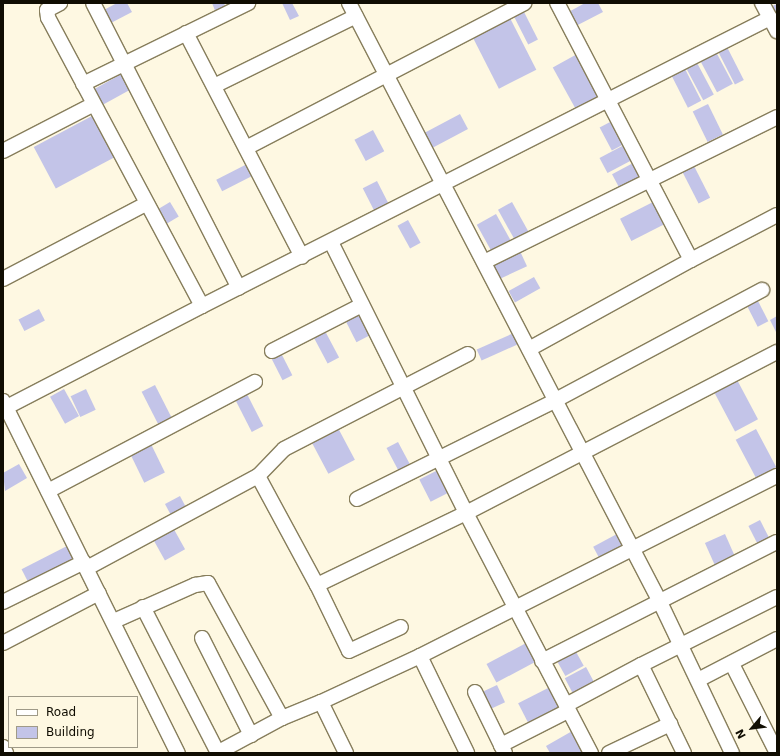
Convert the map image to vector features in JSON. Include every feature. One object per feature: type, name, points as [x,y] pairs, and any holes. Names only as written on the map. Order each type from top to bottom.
[{"type":"street","points":[[60,3],[47,14],[146,204],[202,306]]},
{"type":"street","points":[[93,3],[239,288]]},
{"type":"street","points":[[83,84],[248,3]]},
{"type":"street","points":[[349,3],[384,74],[484,262],[554,401],[660,602],[732,753]]},
{"type":"street","points":[[557,3],[691,260]]},
{"type":"street","points":[[762,3],[777,31]]},
{"type":"street","points":[[246,148],[517,5]]},
{"type":"street","points":[[214,86],[356,16]]},
{"type":"street","points":[[178,753],[86,565],[4,406],[609,103],[770,18]]},
{"type":"street","points":[[186,33],[302,257]]},
{"type":"street","points":[[3,151],[94,104]]},
{"type":"street","points":[[484,262],[777,117]]},
{"type":"street","points":[[3,279],[146,204]]},
{"type":"street","points":[[529,349],[691,260],[777,215]]},
{"type":"street","points":[[331,242],[515,610],[591,753]]},
{"type":"street","points":[[357,499],[439,460],[554,401],[762,290]]},
{"type":"street","points":[[272,351],[362,305]]},
{"type":"street","points":[[317,585],[466,513],[581,452],[777,352]]},
{"type":"street","points":[[3,602],[86,565],[258,476],[284,449],[468,354]]},
{"type":"street","points":[[48,491],[255,382]]},
{"type":"street","points":[[258,476],[317,585],[349,651],[401,627]]},
{"type":"street","points":[[143,607],[217,753],[282,718],[321,702],[515,610],[633,551],[777,476]]},
{"type":"street","points":[[542,661],[777,542]]},
{"type":"street","points":[[114,621],[202,582],[213,587],[282,718]]},
{"type":"street","points":[[3,643],[99,593]]},
{"type":"street","points":[[475,692],[503,749],[567,708],[641,665],[682,647],[777,597]]},
{"type":"street","points":[[202,638],[251,735]]},
{"type":"street","points":[[698,680],[776,641]]},
{"type":"street","points":[[420,656],[467,753]]},
{"type":"street","points":[[732,664],[777,753]]},
{"type":"street","points":[[641,665],[684,753]]},
{"type":"street","points":[[321,702],[346,753]]},
{"type":"street","points":[[610,753],[670,724]]},
{"type":"street","points":[[3,747],[6,753]]},
{"type":"building","points":[[117,3],[127,3],[132,12],[109,24],[102,11]]},
{"type":"building","points":[[212,3],[224,3],[226,9],[216,13]]},
{"type":"building","points":[[282,3],[292,3],[299,16],[290,20]]},
{"type":"building","points":[[585,3],[598,3],[603,12],[572,28],[565,14]]},
{"type":"building","points":[[777,4],[777,15],[772,6]]},
{"type":"building","points":[[523,10],[538,39],[528,44],[513,15]]},
{"type":"building","points":[[510,18],[536,70],[499,89],[473,37]]},
{"type":"building","points":[[727,47],[744,80],[735,85],[718,52]]},
{"type":"building","points":[[716,52],[733,84],[717,92],[700,60]]},
{"type":"building","points":[[579,53],[604,98],[577,112],[553,68]]},
{"type":"building","points":[[696,61],[714,95],[703,100],[685,67]]},
{"type":"building","points":[[684,67],[701,101],[688,108],[671,74]]},
{"type":"building","points":[[125,72],[134,88],[98,108],[89,92]]},
{"type":"building","points":[[708,104],[723,135],[708,142],[693,111]]},
{"type":"building","points":[[460,114],[468,129],[433,148],[425,133]]},
{"type":"building","points":[[92,116],[114,157],[56,188],[34,147]]},
{"type":"building","points":[[612,121],[624,144],[612,151],[600,128]]},
{"type":"building","points":[[373,130],[384,151],[366,161],[354,140]]},
{"type":"building","points":[[626,144],[634,159],[607,173],[600,158]]},
{"type":"building","points":[[251,162],[257,174],[222,191],[216,180]]},
{"type":"building","points":[[635,162],[643,177],[620,189],[612,174]]},
{"type":"building","points":[[692,162],[710,198],[699,204],[680,168]]},
{"type":"building","points":[[377,181],[390,207],[376,214],[363,188]]},
{"type":"building","points":[[170,202],[179,217],[162,226],[154,212]]},
{"type":"building","points":[[512,202],[529,233],[515,240],[498,210]]},
{"type":"building","points":[[653,202],[664,224],[631,241],[620,219]]},
{"type":"building","points":[[496,214],[511,241],[492,252],[477,225]]},
{"type":"building","points":[[408,220],[421,243],[410,249],[398,226]]},
{"type":"building","points":[[519,249],[527,266],[499,279],[491,262]]},
{"type":"building","points":[[534,277],[540,288],[515,302],[509,291]]},
{"type":"building","points":[[757,299],[768,321],[758,327],[746,304]]},
{"type":"building","points":[[39,309],[45,321],[24,331],[19,319]]},
{"type":"building","points":[[362,309],[374,333],[356,342],[344,318]]},
{"type":"building","points":[[777,316],[777,334],[770,320]]},
{"type":"building","points":[[325,331],[339,357],[328,364],[314,337]]},
{"type":"building","points":[[516,332],[521,343],[482,360],[477,349]]},
{"type":"building","points":[[281,353],[292,375],[283,380],[271,358]]},
{"type":"building","points":[[735,376],[758,419],[735,431],[712,388]]},
{"type":"building","points":[[155,385],[173,420],[159,427],[142,392]]},
{"type":"building","points":[[64,389],[79,416],[65,424],[50,397]]},
{"type":"building","points":[[86,389],[96,410],[80,417],[71,396]]},
{"type":"building","points":[[247,394],[263,426],[252,432],[235,400]]},
{"type":"building","points":[[338,428],[355,460],[328,474],[312,442]]},
{"type":"building","points":[[756,429],[776,467],[756,478],[736,440]]},
{"type":"building","points":[[150,442],[165,473],[144,483],[129,452]]},
{"type":"building","points":[[398,442],[411,466],[399,472],[387,448]]},
{"type":"building","points":[[19,464],[27,478],[5,491],[3,473]]},
{"type":"building","points":[[438,470],[449,492],[431,502],[419,480]]},
{"type":"building","points":[[180,496],[188,511],[173,519],[165,504]]},
{"type":"building","points":[[760,520],[769,538],[757,544],[748,526]]},
{"type":"building","points":[[171,524],[185,549],[165,561],[151,535]]},
{"type":"building","points":[[617,534],[624,547],[600,560],[593,547]]},
{"type":"building","points":[[725,534],[736,559],[716,568],[705,543]]},
{"type":"building","points":[[67,546],[75,562],[30,585],[22,569]]},
{"type":"building","points":[[528,642],[538,661],[496,683],[487,664]]},
{"type":"building","points":[[575,650],[584,666],[565,676],[557,660]]},
{"type":"building","points":[[586,667],[595,684],[574,695],[565,678]]},
{"type":"building","points":[[497,685],[505,702],[487,711],[479,693]]},
{"type":"building","points":[[552,686],[562,706],[528,723],[518,703]]},
{"type":"building","points":[[574,730],[586,753],[550,753],[546,746]]}]
